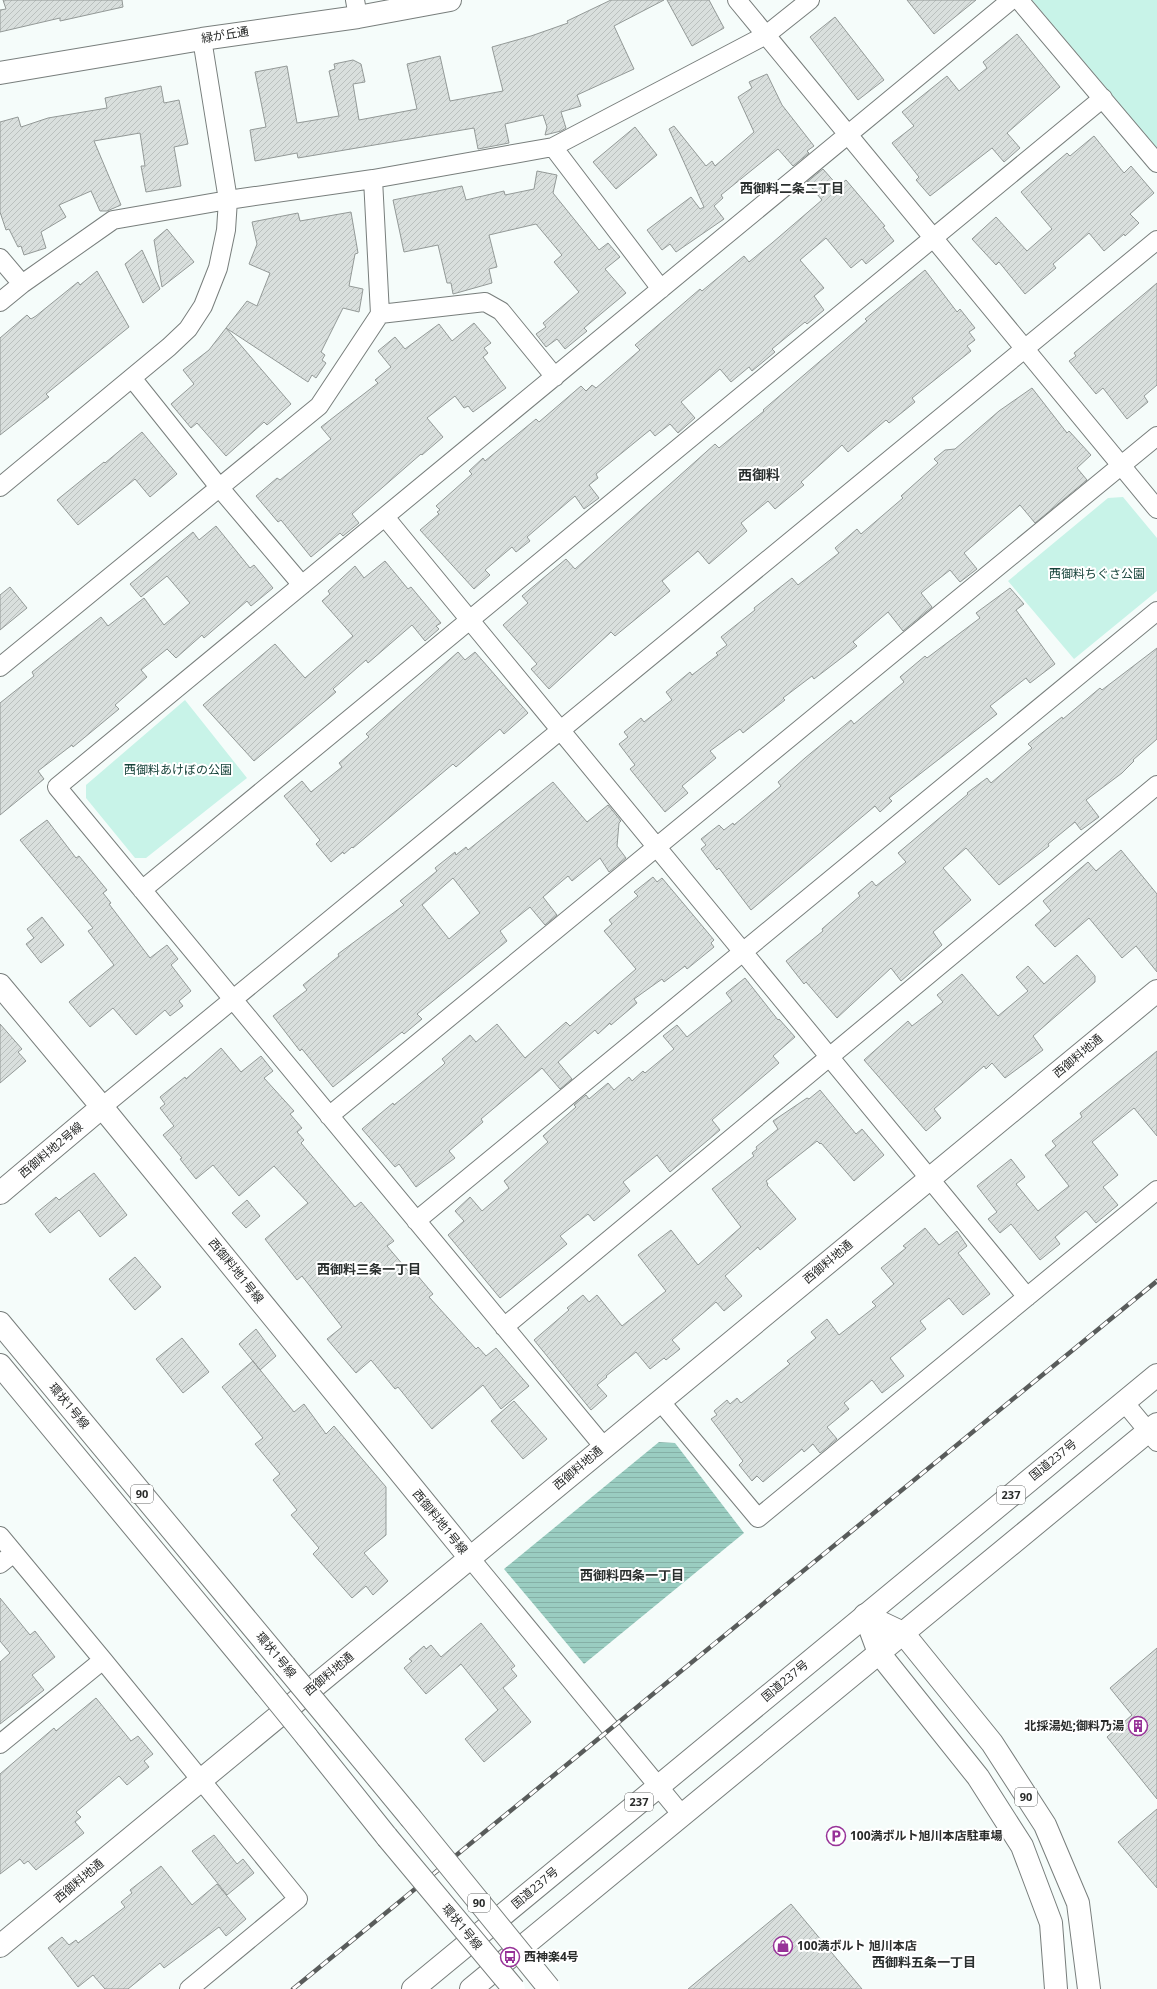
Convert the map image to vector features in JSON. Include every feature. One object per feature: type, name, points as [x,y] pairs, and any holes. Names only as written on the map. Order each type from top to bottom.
[{"type":"main road","name":"緑が丘通","points":[[0,73],[202,39],[356,9],[450,0]]},
{"type":"main road","name":"西御料地1号線","points":[[0,985],[470,1558]]},
{"type":"main road","name":"西御料地通","points":[[0,1946],[1157,990]]},
{"type":"main road","name":"西御料地2号線","points":[[0,1192],[102,1108]]},
{"type":"main road","name":"環状1号線","points":[[0,1322],[550,1988]]},
{"type":"main road","name":"環状1号線","points":[[0,1365],[264,1684],[387,1837],[514,1989]]},
{"type":"main road","name":"国道237号","points":[[413,1989],[1157,1375]]},
{"type":"main road","points":[[471,1989],[903,1633],[1154,1432]]},
{"type":"main road","name":"90","points":[[865,1615],[903,1633],[992,1743],[1045,1825],[1078,1903],[1089,1989]]},
{"type":"main road","name":"90","points":[[865,1615],[879,1653],[978,1777],[1022,1846],[1051,1923],[1056,1989]]},
{"type":"street","points":[[737,0],[1157,509]]},
{"type":"street","points":[[0,302],[22,284],[114,220],[228,200],[373,180],[553,147],[766,35],[810,0]]},
{"type":"street","points":[[604,1447],[57,787],[1011,0]]},
{"type":"street","points":[[1019,0],[1157,162]]},
{"type":"street","points":[[0,487],[132,378],[188,329],[203,306],[218,268],[226,230],[228,200],[202,39]]},
{"type":"street","points":[[142,890],[1103,98]]},
{"type":"street","points":[[553,147],[661,289]]},
{"type":"street","points":[[0,667],[319,406],[380,314],[373,180]]},
{"type":"street","points":[[102,1108],[1157,240]]},
{"type":"street","points":[[0,258],[22,284]]},
{"type":"street","points":[[380,314],[484,302],[501,311],[555,377]]},
{"type":"street","points":[[132,378],[219,487],[302,585]]},
{"type":"street","points":[[329,1116],[1157,436]]},
{"type":"street","points":[[385,517],[1027,1297]]},
{"type":"street","points":[[416,1221],[1157,611]]},
{"type":"street","points":[[504,1327],[1157,786]]},
{"type":"street","points":[[660,1401],[758,1518],[1157,1190]]},
{"type":"street","points":[[1124,1402],[1154,1432]]},
{"type":"street","points":[[0,1536],[200,1780],[220,1802],[298,1899],[189,1989]]},
{"type":"street","points":[[0,1564],[14,1553]]},
{"type":"street","points":[[470,1558],[682,1815]]},
{"type":"street","points":[[0,1744],[103,1660]]},
{"type":"green space","points":[[1032,0],[1157,0],[1157,148]]},
{"type":"green space","name":"西御料ちぐさ公園","points":[[1123,497],[1157,538],[1157,591],[1074,659],[1008,581],[1108,498]]},
{"type":"green space","name":"西御料あけぼの公園","points":[[185,700],[247,778],[146,858],[135,858],[86,798],[86,785]]},
{"type":"shaded area","points":[[659,1442],[675,1443],[744,1533],[584,1664],[504,1569]]},
{"type":"building","points":[[3,0],[122,0],[123,7],[60,21],[60,18],[0,32],[0,10],[6,9]]},
{"type":"building","points":[[611,0],[664,0],[614,26],[634,69],[577,95],[581,106],[561,112],[566,128],[561,131],[545,135],[547,127],[543,115],[505,124],[509,143],[478,149],[474,128],[298,158],[297,153],[255,161],[250,130],[266,127],[255,72],[287,66],[297,123],[339,116],[329,71],[335,69],[334,64],[353,60],[361,64],[365,82],[353,84],[359,120],[417,109],[407,64],[440,56],[450,101],[503,91],[492,47],[531,36],[568,23],[567,21]]},
{"type":"building","points":[[667,0],[709,0],[724,28],[692,46]]},
{"type":"building","points":[[907,0],[976,0],[934,34]]},
{"type":"building","points":[[835,17],[884,80],[858,100],[810,37]]},
{"type":"building","points":[[1017,34],[1060,87],[1007,133],[1020,148],[1004,162],[992,148],[930,196],[916,180],[919,177],[892,143],[914,126],[902,112],[947,76],[959,91],[987,68],[983,62]]},
{"type":"building","points":[[767,74],[782,105],[814,146],[807,151],[809,153],[793,166],[778,149],[721,195],[723,198],[714,206],[724,219],[676,252],[670,244],[662,250],[647,230],[691,197],[700,209],[704,207],[669,129],[674,126],[706,166],[712,161],[715,166],[754,132],[738,97],[752,88],[749,82]]},
{"type":"building","points":[[161,86],[164,103],[179,100],[188,144],[174,147],[181,186],[146,192],[141,166],[145,166],[140,133],[94,141],[121,205],[107,211],[100,211],[91,191],[59,205],[66,217],[41,232],[46,248],[24,255],[21,246],[18,247],[9,229],[6,230],[0,212],[0,122],[18,117],[21,127],[48,118],[107,108],[105,98]]},
{"type":"building","points":[[635,127],[657,155],[616,189],[593,162]]},
{"type":"building","points":[[1094,136],[1124,173],[1131,166],[1154,193],[1130,214],[1139,223],[1125,236],[1124,234],[1104,251],[1089,233],[1053,264],[1056,268],[1025,294],[999,262],[996,265],[972,239],[996,217],[1027,251],[1052,229],[1021,192],[1067,153],[1070,156]]},
{"type":"building","points":[[823,169],[838,186],[846,180],[885,226],[883,227],[894,241],[866,264],[862,259],[851,268],[826,238],[800,260],[824,288],[814,296],[824,310],[807,324],[805,322],[772,349],[775,352],[752,371],[749,367],[731,382],[720,369],[681,402],[695,418],[678,433],[670,424],[655,436],[650,430],[596,474],[598,478],[589,485],[599,498],[584,509],[575,496],[527,537],[530,541],[516,552],[512,547],[485,570],[490,575],[474,589],[420,530],[439,514],[437,512],[440,510],[436,506],[472,474],[469,471],[483,458],[485,461],[536,419],[539,422],[581,386],[586,391],[592,385],[596,388],[640,350],[635,345],[700,289],[702,291],[744,256],[749,262],[822,200],[807,182]]},
{"type":"building","points":[[537,171],[557,175],[553,193],[599,250],[608,243],[620,257],[605,269],[626,293],[584,328],[587,331],[565,349],[557,339],[546,347],[536,334],[546,327],[543,323],[579,292],[554,262],[562,255],[536,224],[489,235],[497,267],[489,269],[492,283],[453,294],[451,283],[447,283],[438,245],[404,252],[393,200],[462,186],[466,200],[504,191],[505,195],[534,189]]},
{"type":"building","points":[[351,212],[358,253],[355,254],[349,286],[363,289],[359,312],[343,308],[321,352],[325,355],[322,360],[326,363],[316,378],[312,375],[308,382],[226,328],[247,301],[257,306],[270,273],[249,264],[257,244],[252,222],[298,213],[300,221]]},
{"type":"building","points":[[167,229],[194,262],[162,287],[154,240]]},
{"type":"building","points":[[142,250],[160,289],[143,303],[125,264]]},
{"type":"building","points":[[925,270],[957,312],[960,309],[975,328],[969,332],[975,340],[967,346],[971,351],[912,398],[915,402],[889,423],[886,420],[848,452],[842,445],[801,482],[804,485],[775,509],[768,501],[741,523],[747,531],[709,564],[698,551],[662,581],[670,591],[615,636],[611,632],[549,689],[531,669],[537,664],[503,625],[528,603],[522,596],[566,559],[575,569],[715,444],[719,448],[764,411],[763,410],[867,321],[865,319]]},
{"type":"building","points":[[97,271],[129,327],[46,394],[49,397],[0,435],[0,338],[27,315],[31,319],[36,316],[78,282],[80,285]]},
{"type":"building","points":[[1157,283],[1157,385],[1144,396],[1148,402],[1127,419],[1103,388],[1096,394],[1069,361],[1076,356],[1074,353]]},
{"type":"building","points":[[474,323],[491,343],[484,348],[488,353],[483,357],[506,388],[473,412],[468,406],[464,408],[455,396],[427,418],[443,437],[422,455],[421,454],[352,514],[359,523],[343,536],[340,533],[311,557],[281,520],[278,522],[256,496],[277,478],[280,480],[331,439],[321,427],[378,383],[375,380],[391,367],[378,351],[395,337],[405,349],[439,324],[452,341]]},
{"type":"building","points":[[226,328],[291,404],[267,425],[264,422],[226,456],[197,423],[191,428],[171,404],[194,384],[183,370],[209,350]]},
{"type":"building","points":[[1032,388],[1067,433],[1069,431],[1091,455],[1077,468],[1087,480],[1035,523],[1020,505],[964,553],[977,569],[960,582],[950,570],[921,593],[932,607],[903,631],[888,612],[853,642],[857,646],[814,679],[812,676],[783,698],[785,700],[743,733],[740,729],[710,751],[716,758],[682,786],[688,793],[665,812],[630,769],[635,765],[619,744],[628,737],[624,732],[641,718],[644,722],[672,700],[666,692],[690,672],[692,675],[718,655],[716,653],[727,645],[721,637],[755,610],[754,608],[792,578],[798,585],[839,553],[835,548],[857,529],[861,534],[903,498],[901,496],[938,463],[934,459],[945,450],[955,449],[999,411]]},
{"type":"building","points":[[142,432],[177,474],[150,497],[135,479],[78,525],[57,500]]},
{"type":"building","points":[[216,526],[250,568],[254,565],[273,588],[251,606],[247,601],[204,638],[202,635],[176,658],[167,649],[141,670],[147,677],[115,705],[119,709],[73,747],[72,745],[38,771],[44,779],[0,815],[0,703],[34,676],[32,672],[101,617],[108,626],[144,598],[164,625],[190,603],[167,576],[141,597],[130,584],[193,532],[199,540]]},
{"type":"building","points":[[385,561],[408,589],[411,587],[441,623],[436,626],[439,629],[425,641],[412,625],[368,663],[366,660],[333,689],[336,692],[254,761],[203,705],[275,644],[305,678],[353,636],[322,601],[330,594],[328,591],[355,566],[364,578]]},
{"type":"building","points":[[10,587],[27,608],[0,630],[0,595]]},
{"type":"building","points":[[1010,588],[1024,604],[1016,610],[1055,664],[1030,683],[1026,678],[990,706],[997,714],[889,798],[892,801],[880,812],[875,806],[751,910],[719,868],[717,870],[701,849],[706,845],[701,839],[719,825],[724,830],[733,823],[734,825],[781,786],[778,782],[805,758],[851,720],[854,724],[904,682],[900,677],[925,656],[927,658],[980,618],[976,613]]},
{"type":"building","points":[[1157,648],[1157,739],[1133,760],[1134,761],[1122,773],[1086,800],[1099,817],[1081,830],[1075,822],[1048,844],[1049,846],[999,885],[966,848],[943,868],[971,900],[933,932],[942,945],[901,981],[891,968],[837,1018],[806,982],[804,984],[786,961],[823,931],[822,929],[860,896],[858,893],[872,881],[876,886],[906,862],[898,853],[968,794],[967,793],[987,778],[991,783],[1032,748],[1028,744],[1062,717],[1063,719],[1100,688],[1102,690]]},
{"type":"building","points":[[458,652],[465,660],[475,652],[528,713],[504,734],[500,729],[456,767],[453,764],[353,848],[352,847],[344,854],[343,852],[331,862],[316,844],[320,840],[284,796],[302,781],[311,792],[342,767],[339,763],[369,737],[366,734]]},
{"type":"building","points":[[553,782],[587,822],[608,805],[621,821],[619,823],[617,846],[626,858],[609,872],[600,858],[572,881],[568,876],[543,897],[557,915],[545,925],[530,907],[500,931],[507,941],[417,1014],[422,1019],[404,1034],[402,1032],[333,1087],[302,1049],[300,1051],[273,1016],[307,990],[303,985],[339,956],[338,954],[404,905],[400,901],[437,871],[435,868],[455,852],[456,855],[466,847],[468,850]],"holes":[[[453,878],[480,913],[449,939],[422,905]]]},
{"type":"building","points":[[47,820],[76,858],[79,856],[107,890],[103,893],[111,903],[109,904],[150,958],[167,945],[178,959],[171,965],[191,991],[179,1001],[183,1006],[170,1016],[165,1010],[136,1035],[113,1008],[90,1027],[69,1002],[114,965],[88,931],[93,928],[20,840]]},
{"type":"building","points":[[1121,850],[1157,894],[1157,972],[1136,946],[1122,958],[1089,918],[1055,947],[1035,925],[1051,911],[1043,901],[1075,873],[1088,862],[1096,871]]},
{"type":"building","points":[[653,877],[657,882],[662,878],[714,940],[711,943],[714,947],[687,969],[685,966],[664,982],[662,979],[634,999],[637,1003],[611,1025],[610,1023],[598,1034],[595,1030],[558,1062],[572,1079],[560,1089],[542,1068],[481,1119],[483,1122],[449,1151],[455,1158],[416,1187],[399,1164],[395,1167],[362,1129],[393,1103],[394,1105],[442,1066],[445,1063],[442,1059],[470,1035],[476,1042],[497,1024],[525,1058],[566,1022],[570,1026],[636,969],[604,931],[612,924],[609,920],[638,896],[634,892]]},
{"type":"building","points":[[42,917],[64,945],[41,963],[26,944],[34,938],[27,929]]},
{"type":"building","points":[[1077,955],[1095,976],[1095,982],[1033,1036],[1043,1050],[1005,1078],[992,1063],[986,1069],[984,1066],[934,1109],[941,1118],[926,1131],[864,1060],[908,1021],[912,1026],[943,1002],[937,995],[962,974],[998,1016],[1028,991],[1016,977],[1028,966],[1044,984]]},
{"type":"building","points":[[745,978],[778,1020],[779,1019],[795,1037],[773,1056],[779,1063],[712,1120],[720,1130],[670,1172],[657,1155],[623,1182],[630,1191],[594,1221],[588,1214],[560,1236],[567,1244],[500,1298],[448,1235],[464,1221],[455,1211],[470,1197],[482,1211],[509,1188],[504,1181],[548,1142],[543,1136],[576,1107],[574,1105],[586,1095],[589,1099],[608,1083],[614,1090],[629,1077],[632,1081],[643,1071],[645,1073],[674,1049],[663,1036],[677,1025],[687,1037],[732,1001],[726,993]]},
{"type":"building","points":[[0,1024],[22,1049],[18,1052],[26,1061],[0,1083]]},
{"type":"building","points":[[221,1048],[241,1072],[261,1056],[273,1071],[264,1078],[294,1111],[290,1114],[302,1128],[297,1132],[304,1140],[301,1143],[355,1207],[361,1202],[394,1241],[387,1246],[409,1272],[412,1269],[433,1294],[429,1297],[476,1349],[478,1347],[486,1356],[496,1348],[529,1386],[501,1409],[483,1385],[432,1429],[398,1387],[395,1389],[371,1360],[356,1373],[327,1339],[342,1327],[302,1276],[297,1280],[265,1239],[308,1203],[274,1166],[239,1196],[213,1165],[196,1179],[180,1159],[182,1158],[163,1135],[174,1126],[160,1108],[165,1104],[160,1097],[185,1077],[186,1079]]},
{"type":"building","points":[[1157,1051],[1157,1136],[1134,1108],[1092,1142],[1118,1175],[1103,1187],[1118,1205],[1096,1223],[1086,1211],[1055,1237],[1060,1244],[1040,1260],[1011,1224],[1000,1233],[988,1219],[997,1212],[977,1186],[1011,1159],[1025,1177],[1016,1184],[1038,1211],[1069,1186],[1045,1155],[1056,1146],[1052,1141],[1082,1117],[1080,1113]]},
{"type":"building","points":[[820,1090],[856,1134],[862,1129],[884,1155],[854,1181],[821,1143],[820,1144],[817,1141],[766,1181],[768,1184],[767,1185],[796,1219],[760,1250],[758,1247],[725,1276],[742,1296],[724,1311],[716,1302],[672,1340],[680,1349],[666,1360],[664,1358],[650,1369],[636,1352],[597,1385],[607,1396],[591,1410],[534,1340],[569,1310],[567,1308],[583,1295],[589,1302],[597,1295],[622,1326],[666,1291],[638,1255],[671,1230],[698,1265],[741,1227],[712,1189],[754,1156],[752,1153],[757,1149],[756,1147],[778,1129],[773,1121],[807,1098],[809,1099]]},
{"type":"building","points":[[94,1173],[127,1215],[100,1237],[79,1210],[50,1233],[35,1214],[56,1197],[59,1200]]},
{"type":"building","points":[[247,1200],[260,1216],[246,1228],[232,1213]]},
{"type":"building","points":[[925,1228],[939,1245],[957,1231],[967,1246],[958,1253],[990,1294],[963,1315],[949,1298],[920,1321],[926,1329],[890,1358],[904,1376],[882,1393],[872,1380],[844,1403],[849,1409],[827,1427],[837,1439],[820,1453],[813,1444],[804,1452],[802,1449],[763,1482],[757,1476],[752,1481],[739,1465],[743,1461],[711,1419],[717,1415],[714,1411],[727,1400],[730,1404],[737,1398],[741,1403],[790,1364],[787,1361],[816,1338],[811,1332],[827,1319],[839,1335],[876,1306],[872,1302],[894,1284],[881,1268],[906,1248],[903,1246]]},
{"type":"building","points":[[135,1257],[161,1287],[135,1310],[109,1279]]},
{"type":"building","points":[[256,1329],[276,1356],[260,1370],[239,1344]]},
{"type":"building","points":[[182,1338],[209,1372],[183,1393],[156,1359]]},
{"type":"building","points":[[253,1361],[294,1412],[304,1404],[326,1434],[334,1426],[386,1487],[386,1535],[364,1553],[388,1581],[373,1595],[366,1586],[352,1598],[313,1554],[319,1548],[291,1515],[297,1510],[273,1480],[280,1474],[255,1444],[263,1438],[222,1387]]},
{"type":"building","points":[[514,1401],[547,1439],[523,1459],[491,1421]]},
{"type":"building","points":[[0,1598],[30,1635],[35,1631],[55,1657],[32,1675],[44,1690],[0,1724],[0,1662],[10,1653],[0,1641]]},
{"type":"building","points":[[481,1623],[515,1666],[511,1669],[517,1676],[503,1688],[531,1722],[484,1762],[465,1739],[498,1710],[461,1664],[426,1694],[404,1668],[412,1661],[409,1659],[424,1646],[426,1649],[431,1645],[441,1657]]},
{"type":"building","name":"北採湯処;御料乃湯","points":[[1157,1648],[1157,1799],[1107,1737],[1132,1715],[1110,1688]]},
{"type":"building","points":[[96,1698],[131,1741],[138,1736],[153,1754],[144,1761],[149,1767],[127,1785],[119,1776],[76,1812],[81,1817],[75,1822],[84,1833],[36,1870],[28,1861],[24,1864],[20,1859],[0,1874],[0,1774],[54,1728],[56,1731]]},
{"type":"building","points":[[1157,1809],[1157,1888],[1118,1842]]},
{"type":"building","points":[[214,1835],[237,1864],[243,1859],[254,1873],[227,1895],[192,1851]]},
{"type":"building","points":[[161,1866],[192,1905],[217,1884],[246,1919],[226,1936],[219,1927],[164,1968],[160,1963],[128,1989],[105,1989],[93,1975],[78,1987],[48,1948],[62,1937],[69,1945],[76,1940],[78,1943],[125,1907],[121,1902],[132,1893],[130,1890]]},
{"type":"building","name":"100満ボルト 旭川本店","points":[[791,1904],[862,1989],[688,1989]]},
{"type":"railway","points":[[293,1989],[1157,1281]]},
{"type":"place","name":"北採湯処;御料乃湯","points":[[1138,1726]]},
{"type":"place","name":"100満ボルト旭川本店駐車場","points":[[836,1836]]},
{"type":"place","name":"100満ボルト 旭川本店","points":[[783,1946]]},
{"type":"place","name":"西神楽4号","points":[[510,1957]]},
{"type":"district","name":"西御料二条二丁目","points":[[792,188]]},
{"type":"district","name":"西御料","points":[[759,475]]},
{"type":"district","name":"西御料三条一丁目","points":[[369,1269]]},
{"type":"district","name":"西御料四条一丁目","points":[[632,1575]]},
{"type":"district","name":"西御料五条一丁目","points":[[924,1962]]}]
